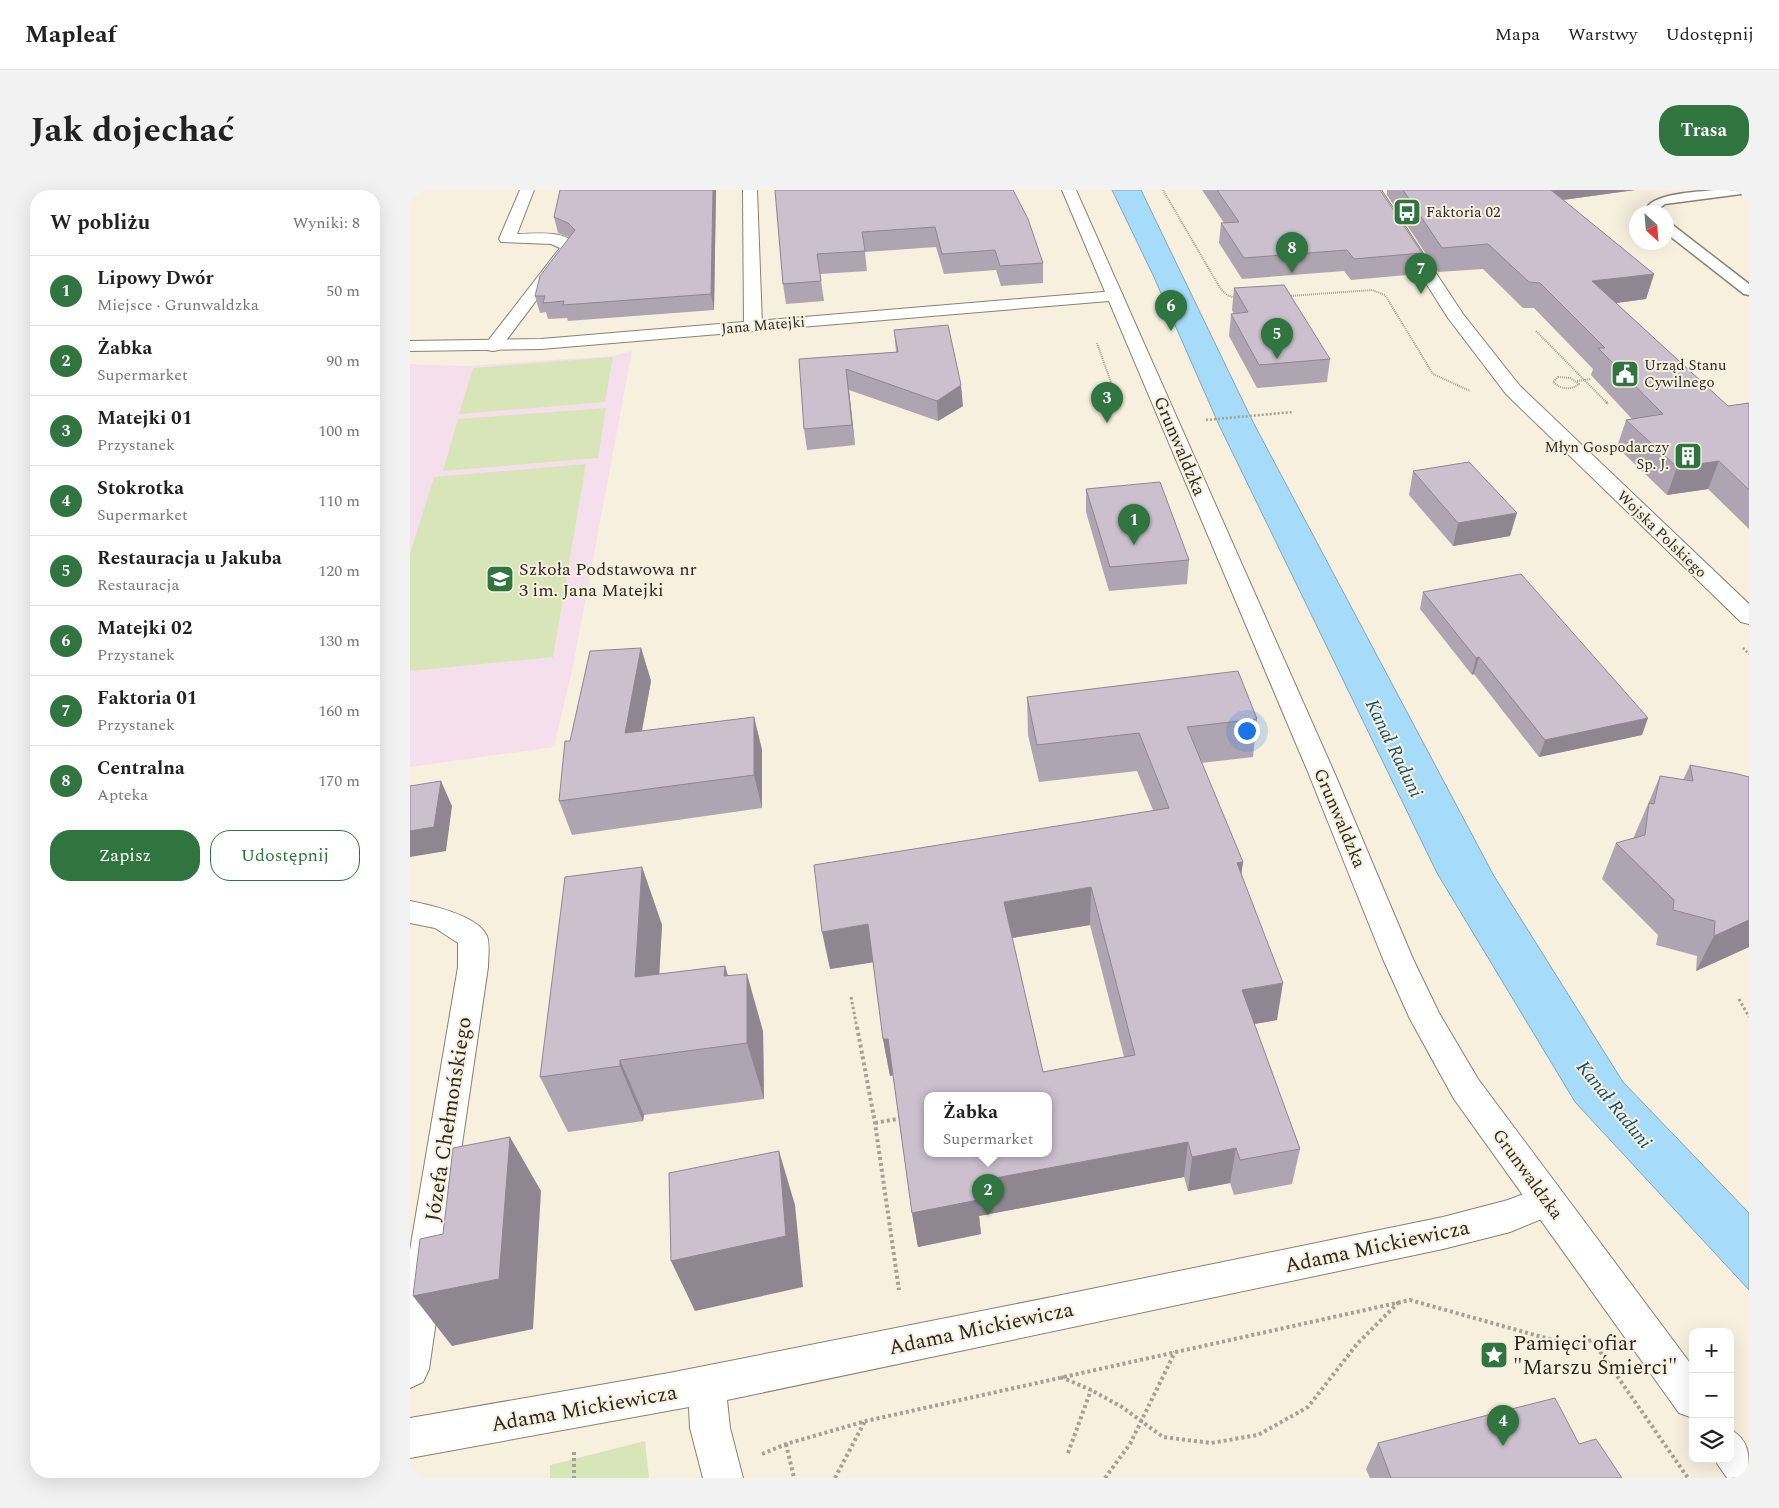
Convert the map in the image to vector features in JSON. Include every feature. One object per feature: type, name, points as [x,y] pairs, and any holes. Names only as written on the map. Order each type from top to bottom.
[{"type":"street","points":[[493,346],[569,246],[554,239],[507,239],[527,190]]},
{"type":"street","points":[[750,190],[754,325]]},
{"type":"street","name":"Grunwaldzka","points":[[1069,190],[1321,772],[1398,959],[1422,1011],[1466,1089],[1689,1394]]},
{"type":"street","name":"Wojska Polskiego","points":[[1374,190],[1466,331],[1490,364],[1513,390],[1745,610]]},
{"type":"street","name":"Jana Matejki","points":[[410,346],[493,346],[1115,296]]},
{"type":"street","name":"Józefa Chełmońskiego","points":[[410,912],[443,919],[473,938],[473,967],[410,1369]]},
{"type":"street","name":"Adama Mickiewicza","points":[[410,1438],[575,1411],[706,1385],[1443,1232],[1510,1216],[1548,1201]]},
{"type":"street","points":[[706,1385],[710,1428],[723,1478]]},
{"type":"street","points":[[1734,1454],[1749,1475]]},
{"type":"lane","points":[[1655,205],[1662,201],[1741,190]]},
{"type":"lane","points":[[1674,232],[1749,291]]},
{"type":"path","points":[[410,192],[415,190]]},
{"type":"path","points":[[1163,190],[1220,288],[1228,295],[1241,298]]},
{"type":"path","points":[[1284,296],[1372,290],[1385,294],[1432,374],[1471,391]]},
{"type":"path","points":[[1075,299],[1077,310],[1089,318],[1114,391]]},
{"type":"path","points":[[1536,331],[1608,404]]},
{"type":"path","points":[[1577,381],[1578,386],[1569,389],[1560,387],[1553,382],[1556,378],[1562,377],[1577,381],[1591,380]]},
{"type":"path","points":[[1213,420],[1293,412]]},
{"type":"path","points":[[851,997],[875,1123],[900,1290]]},
{"type":"path","points":[[1739,999],[1749,1017]]},
{"type":"path","points":[[875,1123],[910,1117]]},
{"type":"path","points":[[794,1478],[786,1444],[866,1421],[1410,1300],[1574,1346],[1592,1340],[1688,1478]]},
{"type":"path","points":[[1061,1377],[1091,1390],[1122,1407],[1163,1437],[1211,1443],[1258,1435],[1308,1407],[1357,1344],[1399,1302]]},
{"type":"path","points":[[1105,1478],[1130,1444],[1175,1351]]},
{"type":"path","points":[[1068,1453],[1091,1390]]},
{"type":"path","points":[[836,1478],[866,1421]]},
{"type":"shaded area","name":"Szkoła Podstawowa nr 3 im. Jana Matejki","points":[[632,351],[573,666],[554,747],[410,767],[410,364],[466,366],[612,356]]},
{"type":"green space","points":[[613,357],[605,402],[459,414],[473,368]]},
{"type":"green space","points":[[606,408],[598,458],[443,471],[458,419]]},
{"type":"green space","points":[[586,464],[553,657],[410,671],[410,554],[434,477]]},
{"type":"green space","points":[[645,1441],[649,1478],[550,1478],[550,1465]]},
{"type":"water","name":"Kanał Raduni","points":[[1112,190],[1141,190],[1253,422],[1494,876],[1623,1082],[1749,1213],[1749,1290],[1575,1102],[1437,873],[1219,425],[1153,275]]},
{"type":"building","points":[[560,190],[713,190],[711,294],[563,305],[564,301],[543,303],[545,296],[535,296],[540,276],[575,230],[568,223],[554,217]]},
{"type":"building","points":[[775,190],[1013,190],[1028,219],[1043,263],[1000,266],[995,250],[942,254],[935,227],[862,232],[865,251],[817,254],[821,281],[783,284]]},
{"type":"building","points":[[1217,190],[1380,190],[1422,253],[1354,259],[1347,250],[1244,258],[1221,223],[1239,222]]},
{"type":"building","points":[[1403,190],[1551,190],[1654,274],[1592,281],[1728,406],[1749,403],[1749,490],[1719,461],[1677,467],[1626,420],[1663,414],[1598,348],[1605,348],[1540,283],[1529,282],[1488,244],[1442,248]]},
{"type":"building","points":[[1284,285],[1330,359],[1259,365],[1231,314],[1248,312],[1234,288]]},
{"type":"building","points":[[948,325],[961,385],[937,401],[846,369],[852,425],[804,429],[799,359],[898,352],[894,330]]},
{"type":"building","points":[[1469,462],[1517,513],[1458,523],[1413,471]]},
{"type":"building","points":[[1160,482],[1189,560],[1110,567],[1086,489]]},
{"type":"building","points":[[1521,574],[1648,718],[1545,740],[1479,657],[1476,658],[1423,592]]},
{"type":"building","points":[[641,648],[625,733],[754,717],[754,775],[559,801],[565,741],[570,741],[590,651]]},
{"type":"building","points":[[1238,671],[1257,719],[1187,727],[1243,862],[1237,863],[1283,983],[1242,990],[1300,1149],[1240,1160],[1236,1148],[1192,1157],[1188,1142],[974,1182],[978,1200],[912,1213],[888,1039],[883,1039],[868,924],[822,932],[814,865],[1169,808],[1139,733],[1037,745],[1027,697]],"holes":[[[1091,887],[1135,1055],[1043,1072],[1004,902]]]},
{"type":"building","points":[[1690,765],[1749,777],[1749,920],[1714,936],[1715,921],[1673,910],[1674,900],[1616,843],[1645,835],[1649,803],[1654,804],[1660,776],[1693,781]]},
{"type":"building","points":[[441,781],[434,827],[410,831],[410,786]]},
{"type":"building","points":[[642,867],[635,977],[725,966],[724,976],[747,974],[747,1043],[620,1060],[620,1066],[540,1077],[565,877]]},
{"type":"building","points":[[510,1137],[499,1279],[413,1296],[420,1239],[443,1234],[453,1148]]},
{"type":"building","points":[[779,1151],[786,1236],[671,1261],[669,1173]]},
{"type":"building","points":[[1555,1398],[1579,1444],[1596,1439],[1622,1478],[1391,1478],[1378,1443]]},
{"type":"place","name":"Faktoria 02","points":[[1407,212]]},
{"type":"place","name":"Centralna","points":[[1292,273]]},
{"type":"place","name":"Faktoria 01","points":[[1421,294]]},
{"type":"place","name":"Matejki 02","points":[[1171,331]]},
{"type":"place","name":"Restauracja u Jakuba","points":[[1277,359]]},
{"type":"place","name":"Urząd Stanu Cywilnego","points":[[1625,374]]},
{"type":"place","name":"Matejki 01","points":[[1107,423]]},
{"type":"place","name":"Młyn Gospodarczy Sp. J.","points":[[1688,456]]},
{"type":"place","name":"Lipowy Dwór","points":[[1134,545]]},
{"type":"place","name":"Szkoła Podstawowa nr 3 im. Jana Matejki","points":[[500,579]]},
{"type":"place","name":"Żabka","points":[[988,1215]]},
{"type":"place","name":"Pamięci ofiar \"Marszu Śmierci\"","points":[[1494,1355]]},
{"type":"place","name":"Stokrotka","points":[[1503,1446]]}]
